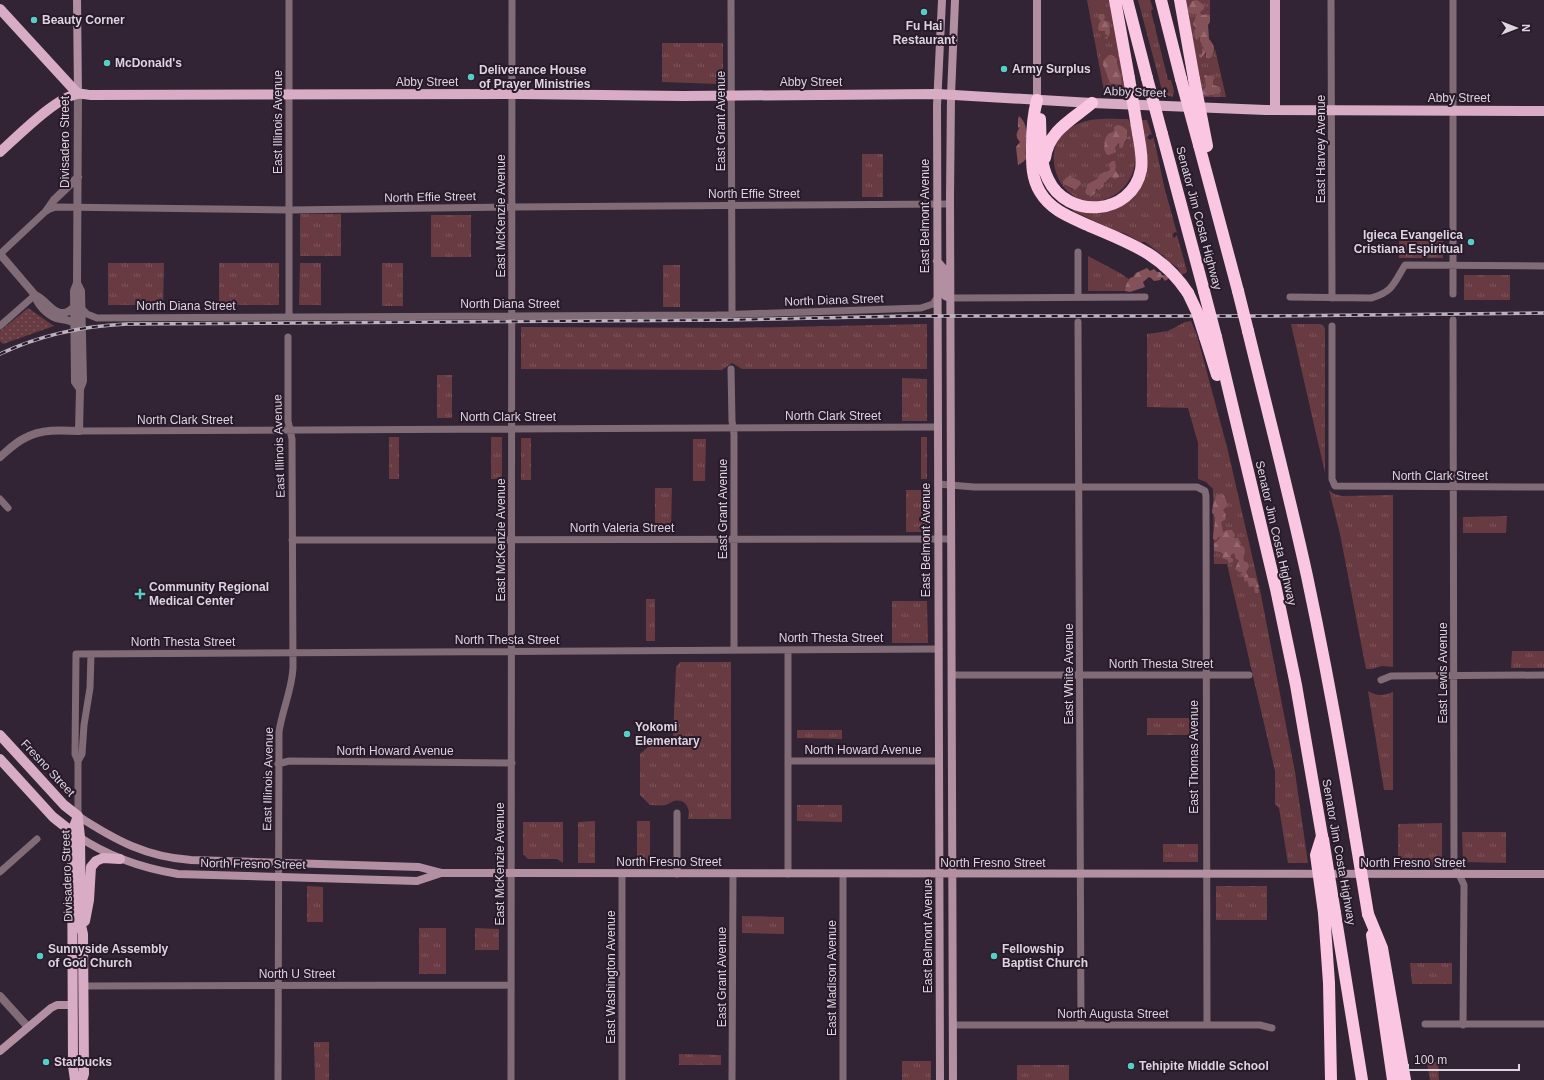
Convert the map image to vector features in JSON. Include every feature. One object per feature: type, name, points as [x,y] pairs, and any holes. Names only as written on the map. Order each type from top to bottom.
[{"type":"highway","points":[[1180,0],[1194,79],[1203,145]]},
{"type":"highway","points":[[1037,100],[1040,115],[1042,159],[1048,181],[1058,194],[1072,204],[1095,208],[1116,203],[1129,193],[1140,174],[1142,160],[1116,4]]},
{"type":"highway","name":"Senator Jim Costa Highway","points":[[1128,4],[1204,291],[1210,337],[1242,450],[1276,589],[1296,685],[1322,836],[1316,855],[1362,1080]]},
{"type":"highway","name":"Senator Jim Costa Highway","points":[[1162,4],[1181,79],[1203,145],[1307,576],[1344,770],[1368,914],[1393,1080]]},
{"type":"highway","points":[[1037,100],[1033,116],[1032,163],[1035,180],[1044,198],[1060,212],[1132,244],[1158,260],[1174,274],[1188,293],[1210,337]]},
{"type":"highway","points":[[1046,175],[1044,165],[1050,140],[1064,124],[1092,103]]},
{"type":"highway","points":[[1329,913],[1331,1080]]},
{"type":"highway","points":[[1368,914],[1382,948],[1405,1080]]},
{"type":"highway","points":[[1325,1080],[1330,1019]]},
{"type":"main road","name":"Divisadero Street","points":[[77,0],[78,94]]},
{"type":"main road","name":"East Belmont Avenue","points":[[940,1080],[937,94],[942,0]]},
{"type":"main road","name":"East Belmont Avenue","points":[[953,1080],[953,675],[950,204],[951,95],[955,0]]},
{"type":"main road","points":[[1037,0],[1037,100]]},
{"type":"main road","points":[[1275,0],[1275,110]]},
{"type":"main road","points":[[0,8],[78,94],[52,107],[0,152]]},
{"type":"main road","name":"Abby Street","points":[[78,94],[731,96],[937,94],[1092,103],[1275,110],[1544,111]]},
{"type":"main road","points":[[937,261],[944,269],[945,296],[950,298]]},
{"type":"main road","name":"Fresno Street","points":[[0,735],[64,805],[78,816]]},
{"type":"main road","points":[[0,758],[53,817],[76,834]]},
{"type":"main road","name":"Divisadero Street","points":[[74,1080],[72,924],[78,816]]},
{"type":"main road","name":"North Fresno Street","points":[[78,816],[112,838],[163,857],[191,860],[419,867],[442,873],[1080,876],[1544,874]]},
{"type":"main road","name":"Divisadero Street","points":[[76,834],[81,925],[83,934],[84,986],[82,1080]]},
{"type":"main road","name":"North Fresno Street","points":[[76,834],[120,859],[144,867],[178,874],[418,881],[442,873]]},
{"type":"main road","points":[[83,934],[89,900],[91,867],[100,859],[120,859]]},
{"type":"main road","points":[[72,924],[77,945],[78,978],[84,986]]},
{"type":"main road","points":[[0,1052],[51,1008],[57,1005],[72,1005],[77,1008],[78,1011],[78,1038],[83,1061]]},
{"type":"street","name":"East Illinois Avenue","points":[[289,0],[289,316]]},
{"type":"street","name":"East McKenzie Avenue","points":[[511,1080],[512,0]]},
{"type":"street","name":"East Grant Avenue","points":[[731,0],[732,314]]},
{"type":"street","name":"East Harvey Avenue","points":[[1331,0],[1332,298]]},
{"type":"street","points":[[1453,0],[1453,294]]},
{"type":"street","name":"Divisadero Street","points":[[78,94],[77,283],[74,291],[78,308],[83,381],[80,389],[80,431]]},
{"type":"street","points":[[74,323],[68,320],[56,318],[48,313],[36,301],[35,295],[0,254],[47,210],[54,200],[78,177]]},
{"type":"street","name":"North Effie Street","points":[[47,210],[56,207],[289,210],[950,204]]},
{"type":"street","points":[[1078,252],[1078,297]]},
{"type":"street","points":[[1290,297],[1371,298],[1382,295],[1390,289],[1405,265],[1544,266]]},
{"type":"street","points":[[35,295],[41,297],[50,307],[59,312],[68,312],[78,308]]},
{"type":"street","points":[[0,326],[35,295]]},
{"type":"street","points":[[950,298],[1145,297]]},
{"type":"street","name":"North Diana Street","points":[[78,308],[90,316],[97,318],[732,314],[921,308],[933,304],[937,298]]},
{"type":"street","name":"Divisadero Street","points":[[78,308],[74,323],[75,382],[80,389]]},
{"type":"street","name":"East Lewis Avenue","points":[[1453,320],[1454,864],[1464,885],[1463,1025]]},
{"type":"street","name":"East White Avenue","points":[[1078,322],[1081,1025]]},
{"type":"street","name":"North Clark Street","points":[[1332,326],[1332,478],[1335,486],[1544,487]]},
{"type":"street","name":"East Illinois Avenue","points":[[278,1080],[279,732],[280,719],[293,676],[292,439],[288,421],[288,337]]},
{"type":"street","name":"East Grant Avenue","points":[[731,369],[733,427],[734,650]]},
{"type":"street","name":"North Clark Street","points":[[80,431],[938,427]]},
{"type":"street","points":[[0,457],[18,442],[31,435],[52,431],[80,431]]},
{"type":"street","points":[[938,484],[951,486],[1079,487]]},
{"type":"street","name":"East Thomas Avenue","points":[[1079,487],[1197,487],[1204,489],[1206,496],[1208,1025]]},
{"type":"street","points":[[0,499],[8,508]]},
{"type":"street","name":"North Valeria Street","points":[[292,540],[734,538],[951,539]]},
{"type":"street","name":"North Thesta Street","points":[[78,761],[75,754],[76,654],[938,649]]},
{"type":"street","points":[[788,650],[788,874]]},
{"type":"street","points":[[78,816],[78,761],[82,754],[84,725],[90,688],[91,654]]},
{"type":"street","name":"North Thesta Street","points":[[953,675],[1249,675]]},
{"type":"street","points":[[1381,680],[1391,676],[1544,675]]},
{"type":"street","name":"North Howard Avenue","points":[[278,764],[289,761],[512,763]]},
{"type":"street","name":"North Howard Avenue","points":[[788,761],[939,761]]},
{"type":"street","points":[[677,813],[677,874]]},
{"type":"street","points":[[0,872],[37,839]]},
{"type":"street","name":"East Washington Avenue","points":[[622,874],[622,1080]]},
{"type":"street","name":"East Grant Avenue","points":[[732,1080],[733,874]]},
{"type":"street","name":"East Madison Avenue","points":[[843,875],[843,1080]]},
{"type":"street","name":"North U Street","points":[[84,986],[511,985]]},
{"type":"street","points":[[0,996],[28,1027]]},
{"type":"street","points":[[1425,1024],[1544,1024]]},
{"type":"street","name":"North Augusta Street","points":[[953,1025],[1260,1025],[1272,1028]]},
{"type":"green space","points":[[1087,0],[1110,0],[1125,89],[1123,93],[1104,91]],"holes":[[[1117,59],[1120,77],[1106,74],[1106,70]]]},
{"type":"green space","points":[[1138,0],[1150,0],[1153,9],[1151,11],[1168,80],[1171,80],[1174,91],[1173,97],[1163,94]]},
{"type":"green space","points":[[1186,0],[1210,0],[1210,15],[1202,15],[1200,12],[1188,8],[1188,11]]},
{"type":"green space","points":[[1197,0],[1204,5],[1204,9],[1200,12],[1202,15],[1210,15],[1210,22],[1208,25],[1209,39],[1214,50],[1212,57],[1209,59],[1206,58],[1206,52],[1201,58],[1199,57],[1199,54],[1202,54],[1202,49],[1204,48],[1200,41],[1200,37],[1197,40],[1195,38],[1194,31],[1196,28],[1193,24],[1197,14],[1191,14],[1188,12],[1188,8],[1192,1]]},
{"type":"green space","points":[[1188,12],[1191,14],[1198,13],[1198,31],[1205,48],[1201,58],[1205,53],[1205,50],[1206,58],[1210,59],[1215,49],[1226,97],[1203,97],[1203,94],[1207,96],[1219,94],[1213,85],[1213,80],[1204,76],[1206,86],[1202,91]]},
{"type":"green space","points":[[1099,14],[1104,14],[1105,18],[1103,20],[1109,22],[1110,33],[1107,39],[1104,38],[1108,36],[1105,34],[1105,31],[1100,31],[1098,29],[1101,21],[1098,18]]},
{"type":"green space","points":[[662,43],[723,43],[723,82],[719,84],[662,82]]},
{"type":"green space","points":[[1109,55],[1112,55],[1117,59],[1121,85],[1110,83],[1109,81],[1103,61]]},
{"type":"green space","points":[[1205,75],[1212,75],[1215,78],[1213,80],[1213,85],[1220,87],[1221,91],[1219,94],[1207,96],[1203,94],[1202,91],[1206,86]]},
{"type":"green space","points":[[1019,116],[1025,126],[1027,136],[1026,159],[1018,165],[1016,147],[1020,142],[1017,138],[1020,127],[1018,128]]},
{"type":"green space","points":[[1098,119],[1128,119],[1133,130],[1135,160],[1133,172],[1121,190],[1111,197],[1093,201],[1078,198],[1066,189],[1057,176],[1054,161],[1056,146],[1064,132],[1086,121]],"holes":[[[1114,131],[1127,132],[1126,138],[1130,137],[1124,143],[1120,143],[1115,148],[1104,145]],[[1110,169],[1113,177],[1111,177],[1107,182],[1104,182],[1089,198],[1097,179]],[[1070,176],[1078,181],[1073,190],[1063,184],[1063,181]]]},
{"type":"green space","points":[[1141,120],[1147,120],[1152,135],[1150,134],[1147,138],[1150,140],[1153,136],[1164,187],[1177,233],[1175,232],[1172,235],[1174,238],[1177,235],[1187,271],[1181,275],[1178,268],[1165,259],[1166,258],[1163,256],[1164,255],[1145,242],[1142,243],[1124,233],[1118,232],[1073,211],[1074,208],[1135,193]]},
{"type":"green space","points":[[1118,125],[1127,130],[1127,138],[1129,136],[1131,139],[1127,139],[1121,148],[1119,147],[1119,143],[1115,148],[1116,152],[1107,155],[1104,149],[1105,139],[1108,134],[1114,131],[1114,127]]},
{"type":"green space","points":[[862,154],[883,154],[883,197],[862,197]]},
{"type":"green space","points":[[1112,161],[1115,161],[1115,170],[1119,177],[1115,179],[1111,177],[1104,182],[1103,187],[1099,190],[1096,189],[1095,193],[1089,198],[1090,195],[1087,195],[1085,192],[1088,184],[1097,179],[1104,172],[1108,171],[1110,169],[1109,164]]},
{"type":"green space","points":[[1070,176],[1080,181],[1081,184],[1075,190],[1063,184],[1063,181]]},
{"type":"green space","points":[[300,214],[341,214],[341,256],[300,256]]},
{"type":"green space","points":[[431,215],[471,215],[471,257],[431,257]]},
{"type":"green space","points":[[1399,241],[1443,241],[1443,258],[1399,258]]},
{"type":"green space","points":[[1088,256],[1129,279],[1125,291],[1088,291]]},
{"type":"green space","points":[[108,263],[164,263],[163,305],[108,305]]},
{"type":"green space","points":[[219,263],[279,263],[279,305],[219,305]]},
{"type":"green space","points":[[300,263],[321,263],[321,305],[299,305]]},
{"type":"green space","points":[[382,263],[403,263],[403,306],[382,306]]},
{"type":"green space","points":[[663,265],[680,265],[680,307],[663,307]]},
{"type":"green space","points":[[1147,268],[1150,271],[1154,269],[1162,275],[1168,276],[1168,279],[1165,281],[1162,277],[1160,280],[1154,281],[1148,277],[1143,282],[1145,287],[1130,292],[1125,291],[1126,285],[1130,278],[1136,273]]},
{"type":"green space","points":[[1464,275],[1510,275],[1510,300],[1464,300]]},
{"type":"green space","points":[[28,308],[54,326],[3,344],[0,341],[0,331]]},
{"type":"green space","points":[[1191,321],[1197,335],[1228,451],[1261,595],[1295,772],[1308,863],[1288,863],[1279,808],[1275,804],[1275,771],[1227,564],[1214,564],[1213,489],[1206,482],[1198,479],[1198,443],[1188,408],[1147,407],[1147,334],[1168,331],[1185,322]]},
{"type":"green space","points":[[927,324],[927,369],[742,369],[732,363],[722,370],[521,369],[521,327],[732,328]]},
{"type":"green space","points":[[1291,324],[1321,324],[1325,328],[1325,473]]},
{"type":"green space","points":[[437,375],[452,375],[452,418],[437,418]]},
{"type":"green space","points":[[902,378],[927,379],[927,421],[902,421]]},
{"type":"green space","points":[[389,437],[399,437],[399,479],[389,479]]},
{"type":"green space","points":[[491,437],[502,437],[502,479],[491,479]]},
{"type":"green space","points":[[921,437],[927,437],[927,479],[921,479]]},
{"type":"green space","points":[[521,438],[531,438],[531,480],[521,480]]},
{"type":"green space","points":[[693,439],[706,439],[705,481],[693,481]]},
{"type":"green space","points":[[655,488],[672,488],[671,530],[655,530]]},
{"type":"green space","points":[[906,490],[927,490],[927,532],[906,532]]},
{"type":"green space","points":[[1329,490],[1334,494],[1342,496],[1393,495],[1393,667],[1382,666],[1366,669],[1340,534]]},
{"type":"green space","points":[[1217,493],[1219,495],[1221,493],[1224,495],[1228,505],[1223,510],[1226,515],[1226,519],[1221,522],[1223,532],[1232,530],[1235,535],[1234,538],[1238,538],[1241,543],[1240,545],[1244,547],[1244,561],[1248,563],[1249,567],[1246,572],[1249,578],[1255,578],[1259,587],[1257,588],[1259,590],[1258,593],[1255,593],[1254,586],[1249,587],[1247,580],[1245,582],[1244,577],[1241,576],[1242,572],[1235,569],[1239,560],[1236,559],[1234,553],[1231,555],[1233,562],[1230,563],[1228,560],[1222,558],[1223,554],[1214,551],[1214,544],[1220,538],[1219,536],[1216,540],[1213,539],[1215,515],[1212,513],[1212,510]]},
{"type":"green space","points":[[1507,516],[1506,533],[1463,533],[1463,517]]},
{"type":"green space","points":[[646,599],[655,599],[655,641],[646,641]]},
{"type":"green space","points":[[892,601],[927,601],[928,643],[892,643]]},
{"type":"green space","points":[[1512,651],[1544,651],[1544,668],[1511,668]]},
{"type":"green space","points":[[680,662],[731,662],[731,819],[688,819],[689,812],[687,806],[682,801],[674,801],[667,805],[650,805],[640,795],[640,754],[649,746],[663,746],[673,737],[676,667]]},
{"type":"green space","points":[[1368,691],[1380,695],[1393,692],[1393,790],[1384,790]]},
{"type":"green space","points":[[1147,718],[1198,718],[1198,735],[1147,735]]},
{"type":"green space","points":[[797,730],[842,730],[842,739],[797,738]]},
{"type":"green space","points":[[797,805],[842,805],[842,822],[797,821]]},
{"type":"green space","points":[[595,821],[595,863],[578,863],[578,822]]},
{"type":"green space","points":[[637,821],[650,821],[650,863],[637,863]]},
{"type":"green space","points":[[523,822],[563,822],[563,863],[557,859],[528,859],[523,854]]},
{"type":"green space","points":[[1442,823],[1442,866],[1398,866],[1398,824]]},
{"type":"green space","points":[[1462,832],[1506,832],[1506,863],[1463,862]]},
{"type":"green space","points":[[1163,844],[1198,844],[1198,862],[1163,862]]},
{"type":"green space","points":[[307,886],[323,887],[323,922],[307,922]]},
{"type":"green space","points":[[1216,886],[1267,886],[1267,920],[1216,920]]},
{"type":"green space","points":[[742,916],[784,917],[784,934],[742,933]]},
{"type":"green space","points":[[419,928],[446,928],[446,974],[419,974]]},
{"type":"green space","points":[[475,928],[499,929],[499,950],[475,950]]},
{"type":"green space","points":[[1410,963],[1452,963],[1452,984],[1412,984]]},
{"type":"green space","points":[[314,1042],[329,1042],[329,1080],[315,1080]]},
{"type":"green space","points":[[679,1054],[721,1055],[721,1065],[679,1065]]},
{"type":"green space","points":[[902,1061],[931,1061],[931,1080],[902,1080]]},
{"type":"green space","points":[[1427,1062],[1438,1062],[1439,1080],[1430,1080]]},
{"type":"green space","points":[[1017,1065],[1069,1065],[1069,1080],[1017,1080]]},
{"type":"railway","points":[[0,354],[15,347],[46,337],[78,329],[127,324],[727,320],[907,316],[1272,316],[1544,313]]},
{"type":"place","name":"Fu Hai Restaurant","points":[[924,12]]},
{"type":"place","name":"Beauty Corner","points":[[34,20]]},
{"type":"place","name":"McDonald's","points":[[107,63]]},
{"type":"place","name":"Army Surplus","points":[[1004,69]]},
{"type":"place","name":"Deliverance House of Prayer Ministries","points":[[471,77]]},
{"type":"place","name":"Igieca Evangelica Cristiana Espiritual","points":[[1471,242]]},
{"type":"place","name":"Community Regional Medical Center","points":[[140,594]]},
{"type":"place","name":"Yokomi Elementary","points":[[627,734]]},
{"type":"place","name":"Sunnyside Assembly of God Church","points":[[40,956]]},
{"type":"place","name":"Fellowship Baptist Church","points":[[994,956]]},
{"type":"place","name":"Starbucks","points":[[46,1062]]},
{"type":"place","name":"Tehipite Middle School","points":[[1131,1066]]}]
